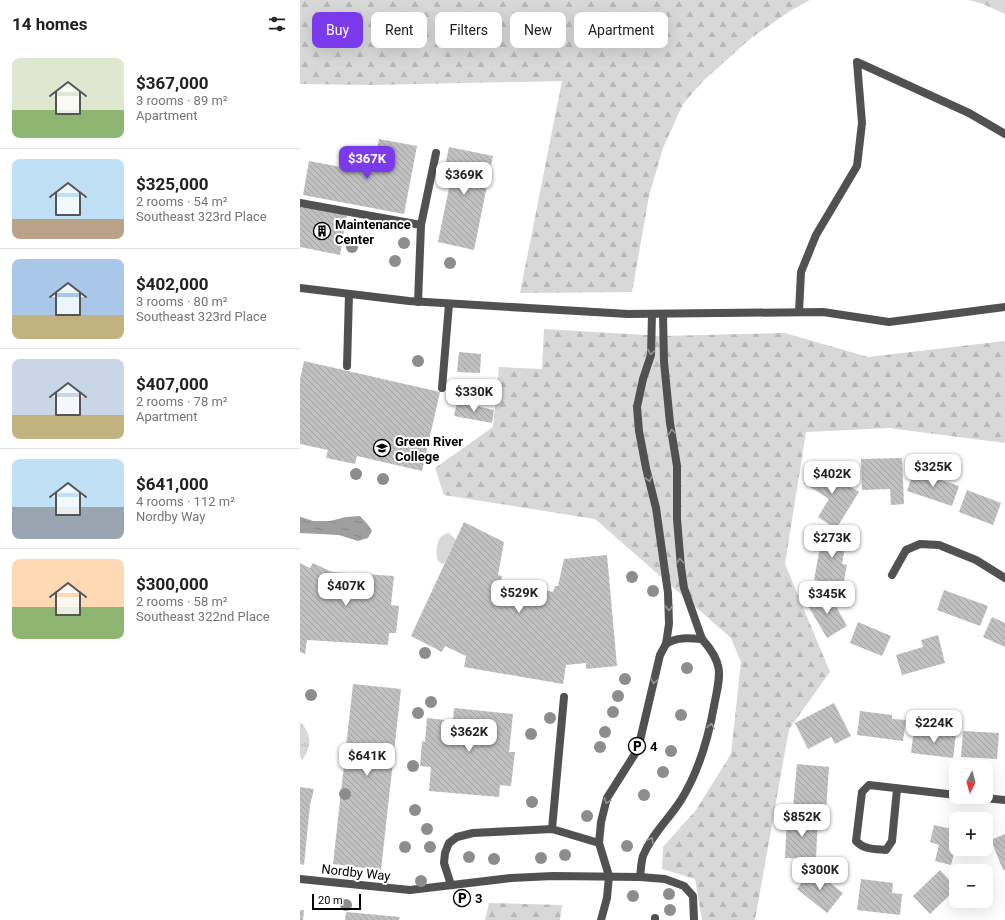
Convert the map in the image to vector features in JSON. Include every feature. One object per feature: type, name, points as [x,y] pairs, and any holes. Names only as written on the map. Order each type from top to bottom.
[{"type":"street","points":[[799,312],[801,272],[816,236],[857,166],[862,123],[857,62],[969,113],[1005,134]]},
{"type":"street","points":[[418,302],[421,225],[436,153]]},
{"type":"street","points":[[300,203],[421,225]]},
{"type":"street","points":[[300,288],[418,302],[449,304],[628,314],[823,312],[889,322],[1005,308]]},
{"type":"street","points":[[347,366],[349,294]]},
{"type":"street","points":[[442,388],[449,304]]},
{"type":"street","points":[[601,920],[607,898],[609,876],[599,844],[601,822],[607,798],[638,749],[660,655],[666,644],[669,624],[668,593],[656,508],[638,431],[637,407],[643,379],[651,355],[652,314]]},
{"type":"street","points":[[640,877],[642,857],[648,845],[655,833],[680,801],[699,765],[711,727],[720,676],[717,660],[702,639],[684,588],[677,519],[676,466],[664,362],[663,314]]},
{"type":"street","points":[[892,575],[906,550],[920,544],[939,545],[947,548],[976,560],[1005,578]]},
{"type":"street","points":[[666,644],[681,638],[702,639]]},
{"type":"street","points":[[552,829],[564,697]]},
{"type":"street","points":[[897,788],[892,841],[889,847],[886,850],[859,845],[856,841],[862,792],[868,785],[897,788],[949,794]]},
{"type":"street","points":[[993,799],[1005,800]]},
{"type":"street","points":[[451,885],[444,863],[445,853],[448,843],[457,837],[473,833],[552,829],[599,844]]},
{"type":"street","name":"Nordby Way","points":[[300,879],[410,890],[511,878],[609,876],[665,879],[684,886],[693,896],[694,920]]},
{"type":"green space","points":[[300,0],[810,0],[790,11],[751,38],[703,81],[683,104],[663,148],[649,196],[632,292],[520,293],[562,81],[374,85],[300,84]]},
{"type":"green space","points":[[969,0],[1005,0],[1005,14],[983,4]]},
{"type":"green space","points":[[544,329],[662,336],[785,333],[868,357],[1005,341],[1005,443],[889,428],[806,432],[785,564],[830,672],[789,729],[755,920],[702,920],[695,879],[662,869],[663,847],[696,810],[731,754],[741,662],[731,638],[595,519],[444,495],[435,468],[493,427],[499,367],[542,369]]},
{"type":"green space","points":[[449,533],[456,540],[444,564],[440,563],[437,559],[437,546],[439,539],[445,534]]},
{"type":"green space","points":[[300,722],[304,726],[309,736],[308,751],[302,760],[300,756]]},
{"type":"green space","points":[[489,903],[562,905],[560,920],[485,920]]},
{"type":"water","points":[[360,516],[372,531],[368,538],[358,541],[339,535],[300,533],[300,517],[313,521],[330,521],[346,517]]},
{"type":"building","points":[[379,139],[417,146],[404,214],[303,195],[309,161],[373,173]]},
{"type":"building","points":[[449,147],[493,156],[474,250],[438,242],[449,188],[441,186]]},
{"type":"building","name":"Maintenance Center","points":[[300,207],[347,215],[340,255],[300,247]]},
{"type":"building","points":[[459,352],[481,354],[480,373],[457,372]]},
{"type":"building","points":[[304,361],[440,392],[422,471],[357,456],[355,464],[326,458],[328,450],[300,444],[300,380]]},
{"type":"building","points":[[457,402],[494,410],[492,423],[454,416]]},
{"type":"building","points":[[902,458],[904,504],[891,505],[890,489],[862,490],[861,459]]},
{"type":"building","points":[[816,465],[859,492],[836,529],[818,517],[829,499],[804,483]]},
{"type":"building","points":[[914,471],[959,486],[952,506],[907,491]]},
{"type":"building","points":[[967,490],[1001,503],[993,525],[959,512]]},
{"type":"building","points":[[464,522],[504,542],[498,575],[502,576],[501,581],[553,592],[555,586],[558,586],[564,559],[607,555],[617,666],[586,669],[586,663],[566,665],[563,684],[464,667],[466,656],[445,646],[442,652],[411,636]]},
{"type":"building","points":[[823,530],[847,535],[842,564],[847,565],[843,586],[814,580]]},
{"type":"building","points":[[300,563],[310,568],[313,563],[332,572],[394,576],[391,605],[399,606],[396,633],[389,633],[388,645],[307,640],[305,654],[300,652]]},
{"type":"building","points":[[944,590],[988,606],[980,626],[937,610]]},
{"type":"building","points":[[827,591],[847,626],[827,638],[807,604]]},
{"type":"building","points":[[992,617],[1005,623],[1005,647],[983,637]]},
{"type":"building","points":[[858,622],[891,636],[882,656],[850,643]]},
{"type":"building","points":[[938,635],[945,663],[902,675],[896,655],[923,647],[921,640]]},
{"type":"building","points":[[353,684],[401,689],[381,870],[333,864]]},
{"type":"building","points":[[834,703],[851,736],[835,744],[831,737],[808,749],[795,723]]},
{"type":"building","points":[[454,708],[513,714],[509,752],[515,752],[511,786],[500,785],[499,797],[429,791],[431,767],[420,766],[422,741],[425,742],[427,718],[453,721]]},
{"type":"building","points":[[860,711],[892,715],[892,719],[906,720],[903,741],[857,735]]},
{"type":"building","points":[[914,729],[956,734],[953,758],[911,753]]},
{"type":"building","points":[[963,731],[999,733],[997,759],[961,757]]},
{"type":"building","points":[[797,764],[829,767],[826,811],[793,808]]},
{"type":"building","points":[[300,787],[314,789],[310,805],[304,865],[300,864]]},
{"type":"building","points":[[787,816],[818,817],[816,859],[785,858]]},
{"type":"building","points":[[934,825],[949,828],[949,856],[953,856],[951,864],[935,861],[939,845],[930,842]]},
{"type":"building","points":[[1005,834],[1005,870],[1003,870],[993,845],[993,839]]},
{"type":"building","points":[[812,869],[843,893],[827,913],[797,889]]},
{"type":"building","points":[[940,870],[949,880],[949,896],[930,914],[913,896]]},
{"type":"building","points":[[861,879],[893,883],[892,893],[902,894],[900,915],[857,910]]},
{"type":"building","points":[[300,910],[304,910],[303,920],[300,920]]},
{"type":"building","points":[[346,912],[400,917],[399,920],[345,920]]},
{"type":"place","name":"Maintenance Center","points":[[322,231]]},
{"type":"place","name":"Green River College","points":[[382,448]]},
{"type":"place","name":"4","points":[[637,746]]},
{"type":"place","name":"3","points":[[462,898]]}]
